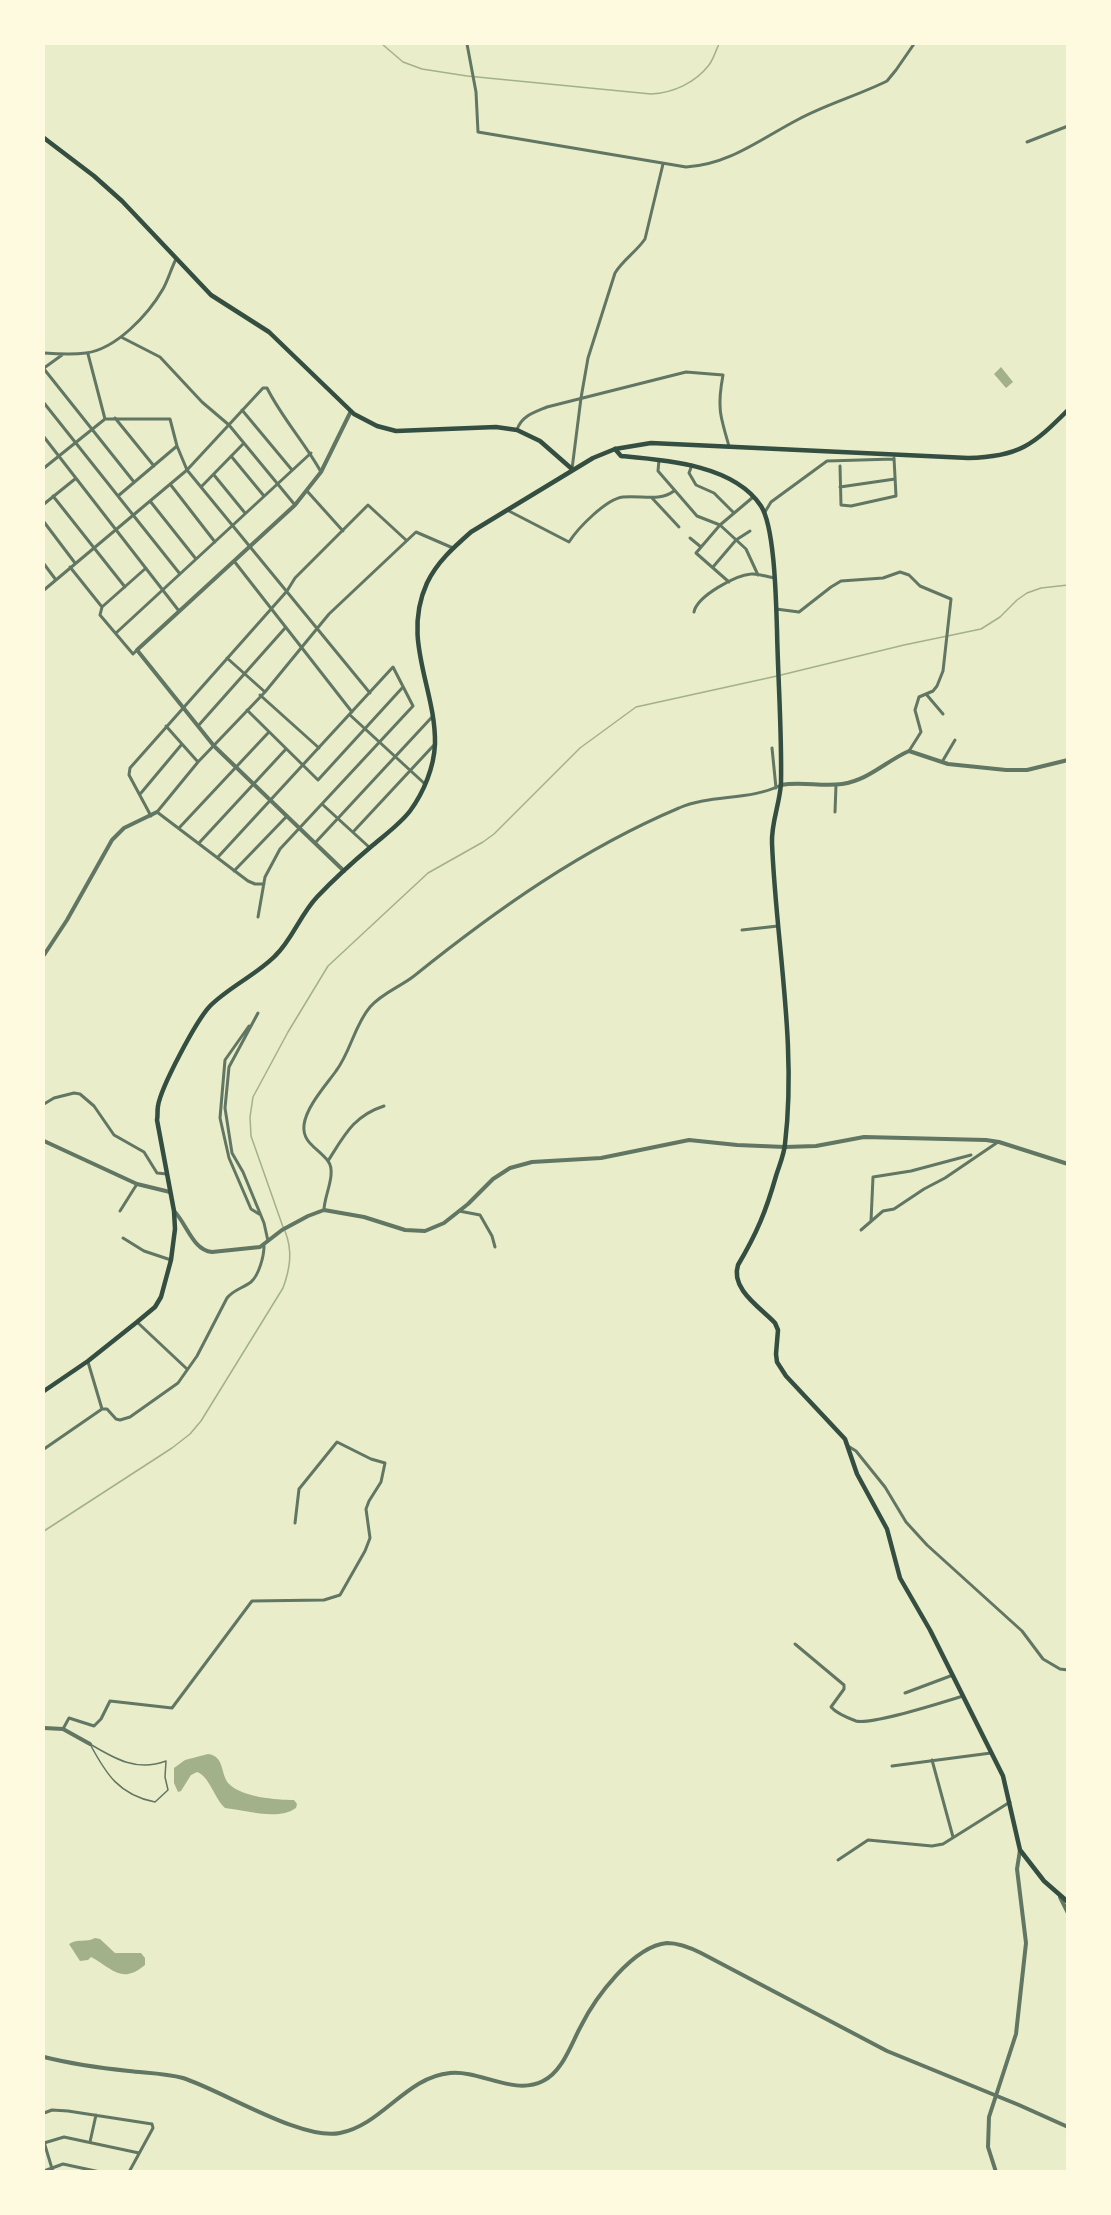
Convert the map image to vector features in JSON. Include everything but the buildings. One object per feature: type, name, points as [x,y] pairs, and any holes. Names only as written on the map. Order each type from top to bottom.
[{"type":"main road","points":[[44,138],[94,176],[122,201],[211,295],[269,332],[351,411],[377,426],[396,432],[496,427],[517,429],[540,441],[572,469]]},
{"type":"main road","points":[[44,1391],[137,1322],[155,1307],[161,1297],[171,1260],[175,1229],[174,1211],[157,1120],[158,1106],[170,1076],[201,1019],[211,1005],[280,951],[309,907],[409,812],[425,784],[434,758],[435,744],[432,717],[418,651],[418,614],[428,582],[441,561],[453,548],[471,532],[572,469],[615,449],[651,443],[968,458],[1008,454],[1036,440],[1068,410]]},
{"type":"main road","points":[[615,449],[621,456],[692,465],[735,482],[748,490],[765,512],[775,578],[778,787],[772,840],[789,1063],[785,1147],[764,1216],[738,1265],[736,1278],[741,1288],[775,1323],[778,1337],[776,1354],[781,1370],[840,1433],[848,1446],[857,1474],[887,1529],[900,1578],[930,1630],[1003,1776],[1020,1850],[1044,1881],[1068,1902]]},
{"type":"street","points":[[467,44],[476,92],[478,132],[686,167],[703,166],[737,154],[800,118],[887,81],[914,44]]},
{"type":"street","points":[[1027,142],[1068,126]]},
{"type":"street","points":[[572,469],[581,398],[592,342],[615,273],[645,239],[663,164]]},
{"type":"street","points":[[44,353],[87,353],[111,344],[121,337],[162,290],[176,259]]},
{"type":"street","points":[[121,337],[160,357],[202,402],[229,425],[295,506]]},
{"type":"street","points":[[87,353],[90,357],[105,418]]},
{"type":"street","points":[[63,354],[44,369],[134,482]]},
{"type":"street","points":[[517,429],[519,423],[531,414],[581,398],[686,372],[723,375],[718,400],[729,446]]},
{"type":"street","points":[[44,590],[187,470],[263,388],[267,388],[276,406],[321,472]]},
{"type":"street","points":[[44,403],[180,574]]},
{"type":"street","points":[[242,410],[292,470]]},
{"type":"street","points":[[146,568],[102,607],[100,615],[134,654],[295,506],[321,472],[351,411]]},
{"type":"street","points":[[44,468],[105,418],[170,418],[177,446],[187,470],[370,693]]},
{"type":"street","points":[[115,418],[154,466]]},
{"type":"street","points":[[44,438],[179,611]]},
{"type":"street","points":[[202,486],[244,443]]},
{"type":"street","points":[[118,496],[177,446]]},
{"type":"street","points":[[116,633],[310,453]]},
{"type":"street","points":[[231,456],[264,496]]},
{"type":"street","points":[[765,512],[771,502],[827,461],[894,456],[897,495],[851,506],[841,505],[840,466]]},
{"type":"street","points":[[659,460],[658,471],[674,491],[697,516],[720,525],[746,549],[758,575]]},
{"type":"street","points":[[692,465],[689,473],[696,485],[714,493],[734,513]]},
{"type":"street","points":[[213,475],[245,513]]},
{"type":"street","points":[[44,504],[76,478]]},
{"type":"street","points":[[840,487],[895,479]]},
{"type":"street","points":[[170,484],[214,542]]},
{"type":"street","points":[[307,491],[342,531]]},
{"type":"street","points":[[507,510],[569,543],[586,521],[615,499],[666,497],[674,491]]},
{"type":"street","points":[[53,496],[125,587]]},
{"type":"street","points":[[729,582],[696,552],[720,525],[754,496]]},
{"type":"street","points":[[652,498],[679,527]]},
{"type":"street","points":[[150,501],[196,559]]},
{"type":"street","points":[[151,816],[141,793],[129,775],[130,768],[295,578],[368,506],[406,541]]},
{"type":"street","points":[[44,522],[75,563]]},
{"type":"street","points":[[713,567],[736,540],[750,531]]},
{"type":"street","points":[[44,955],[67,920],[112,840],[124,828],[157,812],[198,762],[265,692],[343,600],[416,532],[453,548]]},
{"type":"street","points":[[690,538],[701,547]]},
{"type":"street","points":[[234,561],[351,713],[425,784]]},
{"type":"street","points":[[44,564],[56,580]]},
{"type":"street","points":[[70,567],[102,607]]},
{"type":"street","points":[[324,1210],[331,1170],[328,1161],[307,1141],[304,1134],[305,1119],[321,1091],[347,1055],[356,1028],[377,999],[405,983],[495,912],[617,837],[690,803],[789,784],[836,784],[866,777],[909,750],[920,735],[915,713],[917,700],[937,686],[943,671],[951,599],[920,586],[905,572],[900,572],[884,578],[847,580],[831,587],[801,611],[776,609]]},
{"type":"street","points":[[694,612],[697,603],[703,597],[745,575],[754,573],[775,578]]},
{"type":"street","points":[[198,726],[286,627]]},
{"type":"street","points":[[137,650],[214,746],[344,872]]},
{"type":"street","points":[[227,658],[265,692]]},
{"type":"street","points":[[218,858],[393,667],[413,706],[275,856],[264,884],[258,918]]},
{"type":"street","points":[[247,710],[318,780],[403,687]]},
{"type":"street","points":[[926,694],[943,714]]},
{"type":"street","points":[[261,695],[319,748]]},
{"type":"street","points":[[315,843],[432,717]]},
{"type":"street","points":[[166,726],[198,762]]},
{"type":"street","points":[[179,828],[268,732]]},
{"type":"street","points":[[942,762],[955,740]]},
{"type":"street","points":[[141,793],[182,744]]},
{"type":"street","points":[[353,832],[435,744]]},
{"type":"street","points":[[199,843],[286,748]]},
{"type":"street","points":[[772,748],[778,787]]},
{"type":"street","points":[[909,750],[942,762],[973,767],[1027,770],[1068,760]]},
{"type":"street","points":[[836,784],[836,812]]},
{"type":"street","points":[[322,804],[369,848]]},
{"type":"street","points":[[157,812],[234,871],[255,884],[264,884]]},
{"type":"street","points":[[234,871],[287,816]]},
{"type":"street","points":[[742,930],[778,926]]},
{"type":"street","points":[[258,1013],[225,1060],[220,1118],[230,1158],[251,1209],[259,1215]]},
{"type":"street","points":[[250,1025],[229,1067],[225,1108],[232,1153],[243,1172],[264,1223],[268,1242]]},
{"type":"street","points":[[44,1104],[54,1098],[74,1093],[80,1094],[94,1106],[114,1135],[144,1152],[157,1173],[167,1174]]},
{"type":"street","points":[[328,1161],[348,1129],[360,1116],[384,1106]]},
{"type":"street","points":[[44,1449],[102,1409],[107,1409],[116,1419],[130,1417],[178,1383],[197,1356],[227,1298],[253,1280],[264,1246],[282,1230],[324,1210],[364,1217],[405,1230],[425,1232],[444,1223],[493,1179],[510,1168],[532,1162],[600,1158],[689,1140],[785,1147],[816,1146],[864,1137],[999,1142],[1068,1164]]},
{"type":"street","points":[[44,1141],[137,1184],[170,1192]]},
{"type":"street","points":[[861,1230],[883,1211],[894,1209],[999,1142]]},
{"type":"street","points":[[871,1221],[873,1177],[911,1171],[971,1155]]},
{"type":"street","points":[[120,1211],[137,1184]]},
{"type":"street","points":[[174,1211],[183,1221],[196,1244],[204,1251],[223,1252],[264,1246]]},
{"type":"street","points":[[459,1211],[480,1215],[492,1236],[495,1247]]},
{"type":"street","points":[[123,1238],[144,1251],[171,1260]]},
{"type":"street","points":[[137,1322],[187,1369]]},
{"type":"street","points":[[88,1360],[102,1409]]},
{"type":"street","points":[[63,1729],[69,1718],[94,1726],[101,1719],[110,1701],[172,1708],[252,1601],[324,1600],[340,1596],[366,1551],[370,1538],[366,1509],[381,1482],[385,1462],[372,1459],[337,1442],[299,1488],[295,1523]]},
{"type":"street","points":[[848,1446],[856,1451],[885,1487],[906,1522],[927,1545],[1022,1631],[1043,1659],[1060,1669],[1068,1670]]},
{"type":"street","points":[[795,1644],[844,1685],[844,1689],[831,1704],[832,1708],[857,1721],[907,1712],[963,1696]]},
{"type":"street","points":[[904,1693],[953,1676]]},
{"type":"street","points":[[44,1728],[63,1729],[90,1744]]},
{"type":"street","points":[[892,1766],[992,1753]]},
{"type":"street","points":[[932,1760],[953,1837]]},
{"type":"street","points":[[838,1860],[868,1840],[932,1846],[943,1844],[1010,1802]]},
{"type":"street","points":[[996,2172],[989,2155],[989,2116],[994,2094],[1016,2034],[1024,1960],[1026,1933],[1017,1869],[1020,1850]]},
{"type":"street","points":[[1060,1896],[1068,1913]]},
{"type":"street","points":[[44,2057],[77,2065],[183,2079],[308,2131],[339,2133],[356,2128],[415,2085],[435,2076],[460,2073],[519,2085],[533,2085],[544,2081],[556,2071],[588,2013],[612,1980],[643,1953],[660,1944],[670,1943],[686,1946],[701,1953],[894,2055],[994,2094],[1068,2127]]},
{"type":"street","points":[[44,2114],[52,2110],[152,2124],[153,2128],[129,2172]]},
{"type":"street","points":[[90,2142],[96,2115]]},
{"type":"street","points":[[52,2170],[44,2143],[64,2137],[140,2153]]},
{"type":"street","points":[[44,2171],[52,2170],[63,2164],[100,2172]]},
{"type":"lane","points":[[90,1744],[126,1763],[145,1766],[166,1761],[165,1777],[168,1790],[155,1802],[126,1792],[107,1772],[90,1744]]},
{"type":"shaded area","points":[[1001,367],[1013,382],[1006,388],[994,374]]},
{"type":"shaded area","points":[[208,1754],[217,1758],[226,1780],[235,1788],[260,1797],[294,1800],[297,1804],[296,1808],[289,1812],[271,1814],[225,1808],[209,1783],[197,1772],[191,1775],[178,1792],[174,1783],[174,1768],[185,1760]]},
{"type":"shaded area","points":[[100,1939],[115,1953],[141,1953],[145,1958],[145,1965],[137,1971],[123,1974],[111,1970],[91,1957],[80,1961],[69,1944]]},
{"type":"waterway","points":[[382,44],[403,62],[422,69],[467,76],[651,94],[667,92],[697,77],[710,63],[719,44]]},
{"type":"waterway","points":[[781,675],[981,629],[1000,617],[1027,593],[1041,588],[1068,585]]},
{"type":"waterway","points":[[283,1227],[251,1136],[250,1117],[253,1097],[288,1032],[328,966],[428,873],[494,834],[580,748],[636,707],[777,676]]},
{"type":"waterway","points":[[44,1531],[172,1448],[190,1434],[201,1421],[283,1288],[290,1260],[285,1231]]}]
